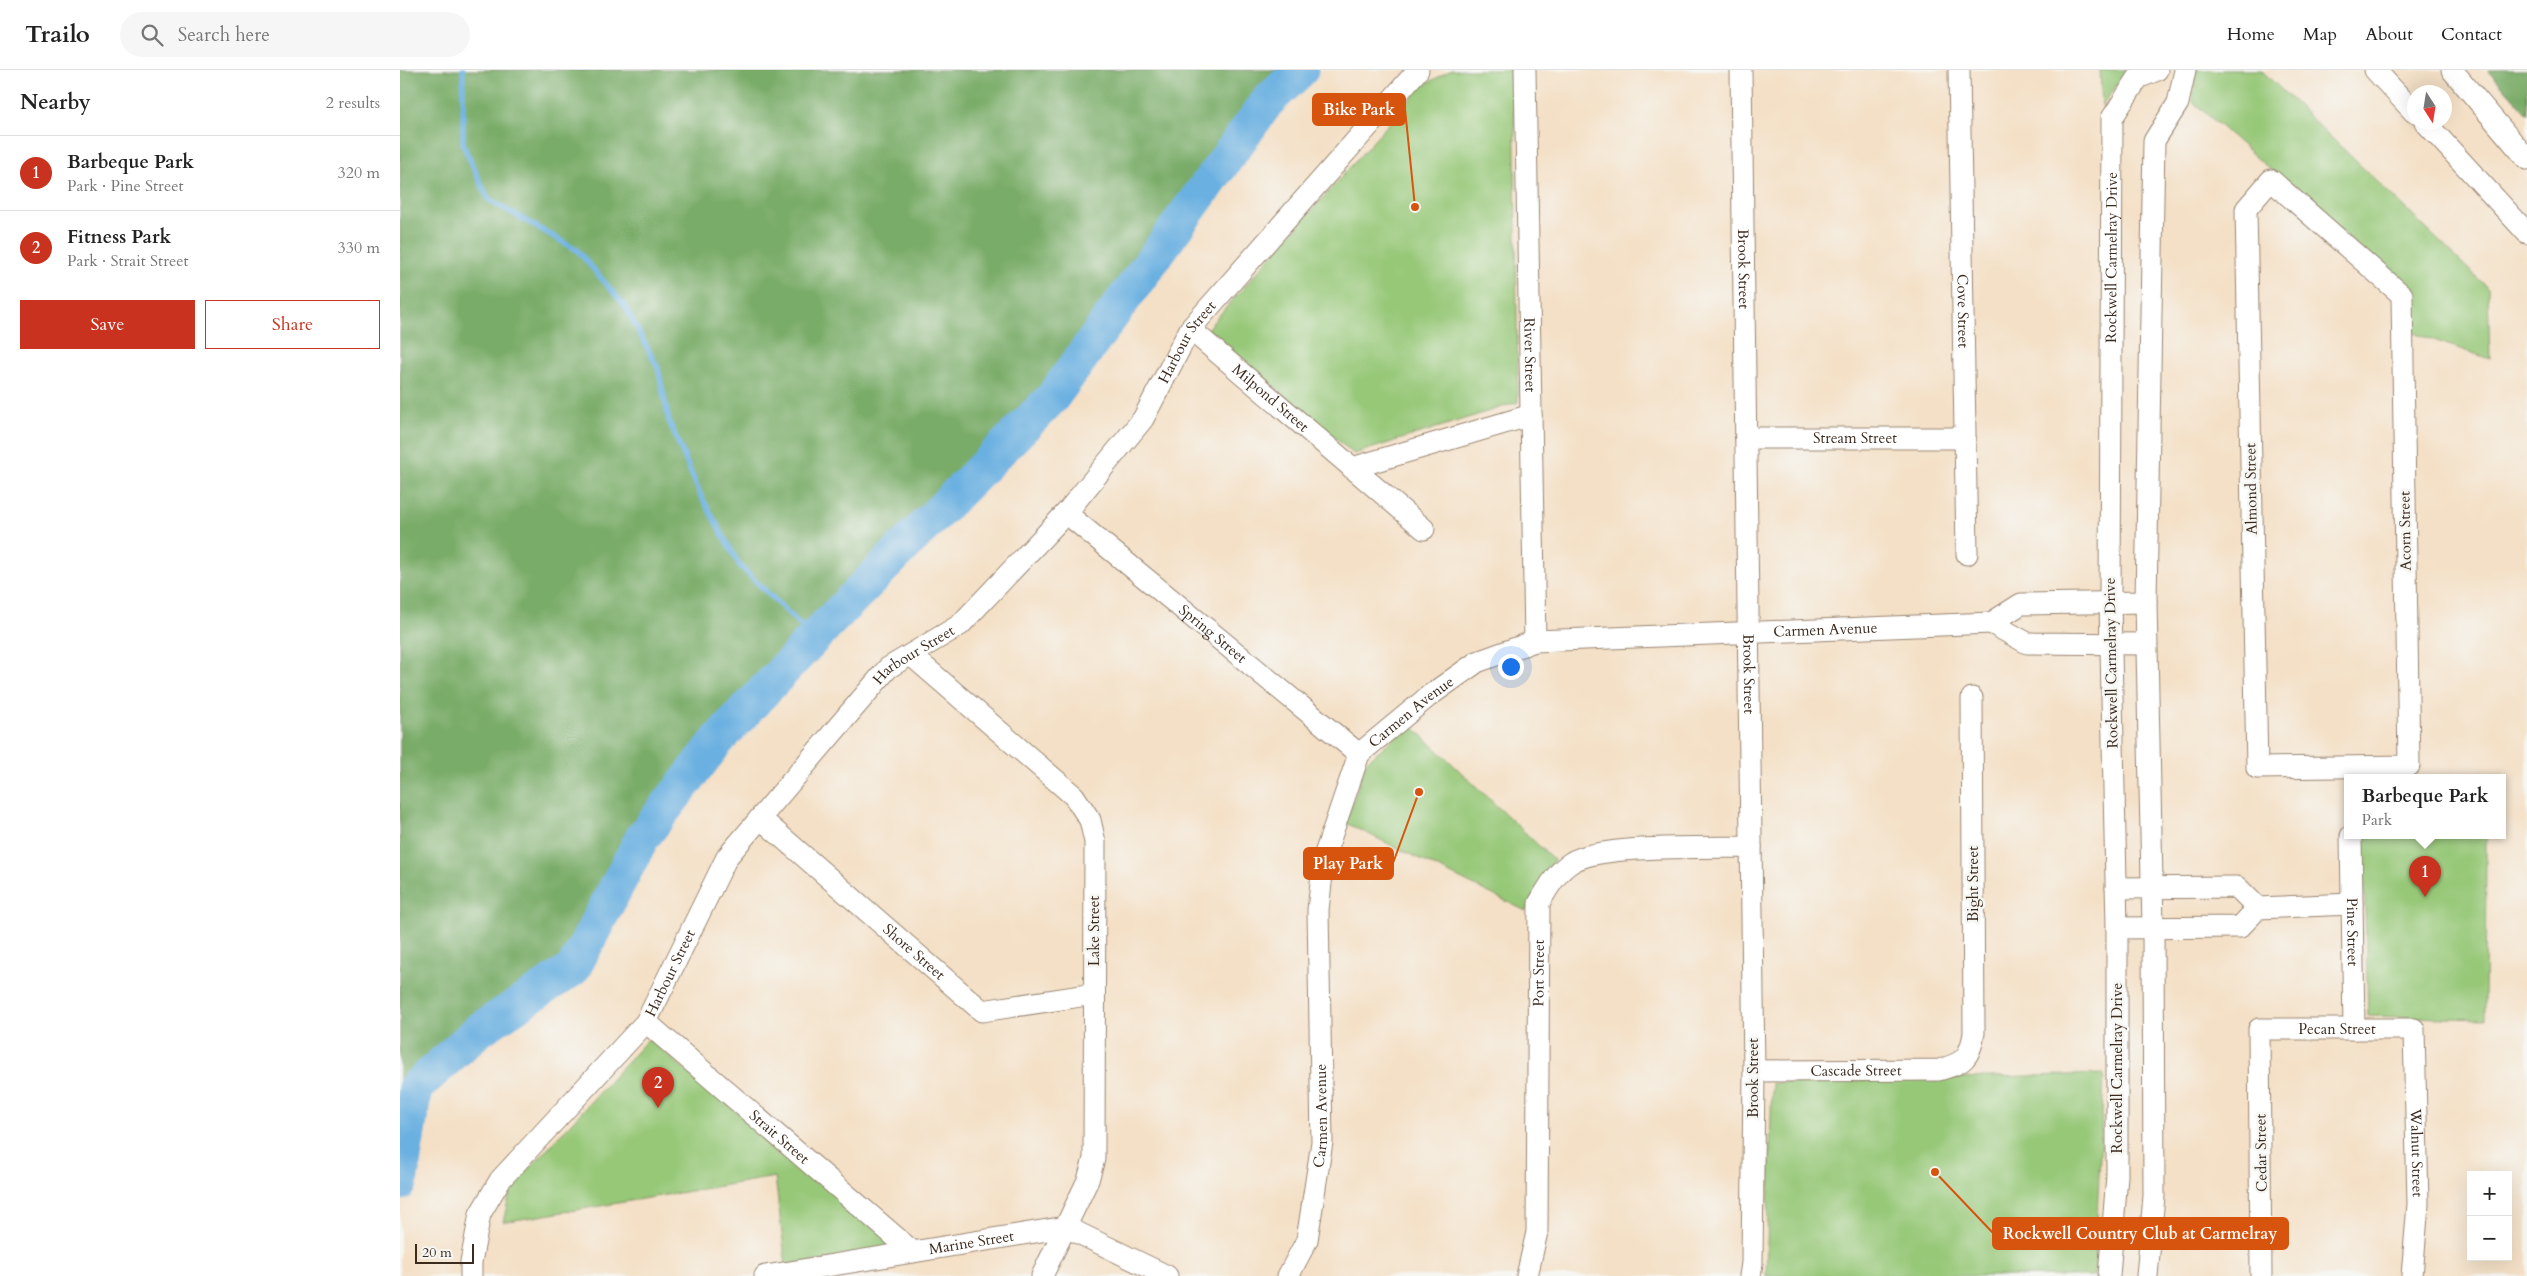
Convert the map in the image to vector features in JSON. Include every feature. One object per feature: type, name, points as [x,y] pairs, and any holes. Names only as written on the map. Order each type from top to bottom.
[{"type":"street","name":"Harbour Street","points":[[472,1276],[471,1262],[480,1214],[500,1180],[646,1022],[727,857],[888,668],[960,625],[1066,513],[1143,420],[1190,329],[1418,70]]},
{"type":"street","name":"River Street","points":[[1525,70],[1535,641]]},
{"type":"street","name":"Brook Street","points":[[1741,70],[1754,1071],[1752,1263],[1750,1276]]},
{"type":"street","name":"Cove Street","points":[[1958,70],[1966,554]]},
{"type":"street","name":"Rockwell Carmelray Drive","points":[[2109,1276],[2117,1176],[2117,928],[2110,643],[2112,118],[2138,78],[2157,70]]},
{"type":"street","points":[[2148,1276],[2154,1196],[2153,928],[2146,602],[2154,141],[2178,104],[2185,70]]},
{"type":"street","points":[[2375,70],[2407,104]]},
{"type":"street","points":[[2452,70],[2527,159]]},
{"type":"street","points":[[2431,130],[2527,233]]},
{"type":"street","name":"Almond Street","points":[[2350,773],[2257,768],[2246,209],[2271,180],[2402,295]]},
{"type":"street","name":"Acorn Street","points":[[2350,773],[2409,766],[2402,295]]},
{"type":"street","name":"Milpond Street","points":[[1190,329],[1424,529]]},
{"type":"street","points":[[1352,468],[1531,415]]},
{"type":"street","name":"Stream Street","points":[[1746,438],[1965,438]]},
{"type":"street","name":"Spring Street","points":[[1066,513],[1359,754]]},
{"type":"street","name":"Carmen Avenue","points":[[1288,1276],[1307,1240],[1322,1142],[1318,910],[1324,857],[1359,754],[1429,696],[1477,662],[1535,641],[1991,622],[2021,604],[2146,602]]},
{"type":"street","points":[[1991,622],[2027,642],[2146,644]]},
{"type":"street","name":"Lake Street","points":[[911,655],[1074,796],[1090,820],[1095,842],[1094,1158],[1088,1180],[1042,1276]]},
{"type":"street","name":"Bight Street","points":[[1958,1065],[1971,1051],[1974,1033],[1972,698]]},
{"type":"street","name":"Shore Street","points":[[760,818],[982,1011],[1094,994]]},
{"type":"street","name":"Pine Street","points":[[2351,839],[2354,1029]]},
{"type":"street","name":"Port Street","points":[[1527,1276],[1537,1232],[1539,903],[1552,881],[1572,862],[1602,852],[1751,847]]},
{"type":"street","points":[[2116,888],[2237,887],[2258,908]]},
{"type":"street","points":[[2117,928],[2240,927],[2258,908],[2352,904]]},
{"type":"street","name":"Strait Street","points":[[646,1022],[913,1252]]},
{"type":"street","name":"Pecan Street","points":[[2259,1029],[2414,1029]]},
{"type":"street","name":"Cedar Street","points":[[2259,1029],[2261,1276]]},
{"type":"street","name":"Walnut Street","points":[[2412,1276],[2418,1204],[2414,1029]]},
{"type":"street","name":"Cascade Street","points":[[1754,1071],[1939,1070],[1958,1065]]},
{"type":"street","points":[[1066,1228],[1167,1276]]},
{"type":"street","name":"Marine Street","points":[[765,1276],[1066,1228]]},
{"type":"green space","points":[[400,70],[1301,70],[1268,101],[1052,398],[814,638],[718,740],[642,838],[573,969],[479,1030],[400,1100]]},
{"type":"green space","points":[[1451,70],[1514,70],[1518,402],[1354,454],[1207,329],[1422,86]]},
{"type":"green space","points":[[2100,70],[2127,70],[2102,106]]},
{"type":"green space","points":[[2196,70],[2261,70],[2488,288],[2490,359],[2413,333],[2411,293],[2193,102]]},
{"type":"green space","points":[[2488,70],[2527,70],[2527,114]]},
{"type":"green space","points":[[1410,724],[1554,860],[1526,911],[1346,823],[1366,762]]},
{"type":"green space","points":[[2363,839],[2486,839],[2485,1019],[2368,1016]]},
{"type":"green space","points":[[648,1039],[901,1248],[786,1266],[775,1177],[503,1222],[511,1189]]},
{"type":"green space","points":[[2104,1074],[2094,1276],[1766,1276],[1772,1083]]},
{"type":"waterway","points":[[463,70],[463,145],[488,199],[577,250],[625,306],[658,368],[669,421],[700,494],[740,566],[814,638]]},
{"type":"waterway","points":[[400,1183],[415,1088],[479,1030],[573,969],[642,838],[718,740],[826,625],[1052,398],[1268,101],[1301,70]]},
{"type":"place","name":"Bike Park","points":[[1415,207]]},
{"type":"place","name":"Play Park","points":[[1419,792]]},
{"type":"place","name":"Barbeque Park","points":[[2425,897]]},
{"type":"place","name":"Fitness Park","points":[[658,1108]]},
{"type":"place","name":"Rockwell Country Club at Carmelray","points":[[1935,1172]]}]
